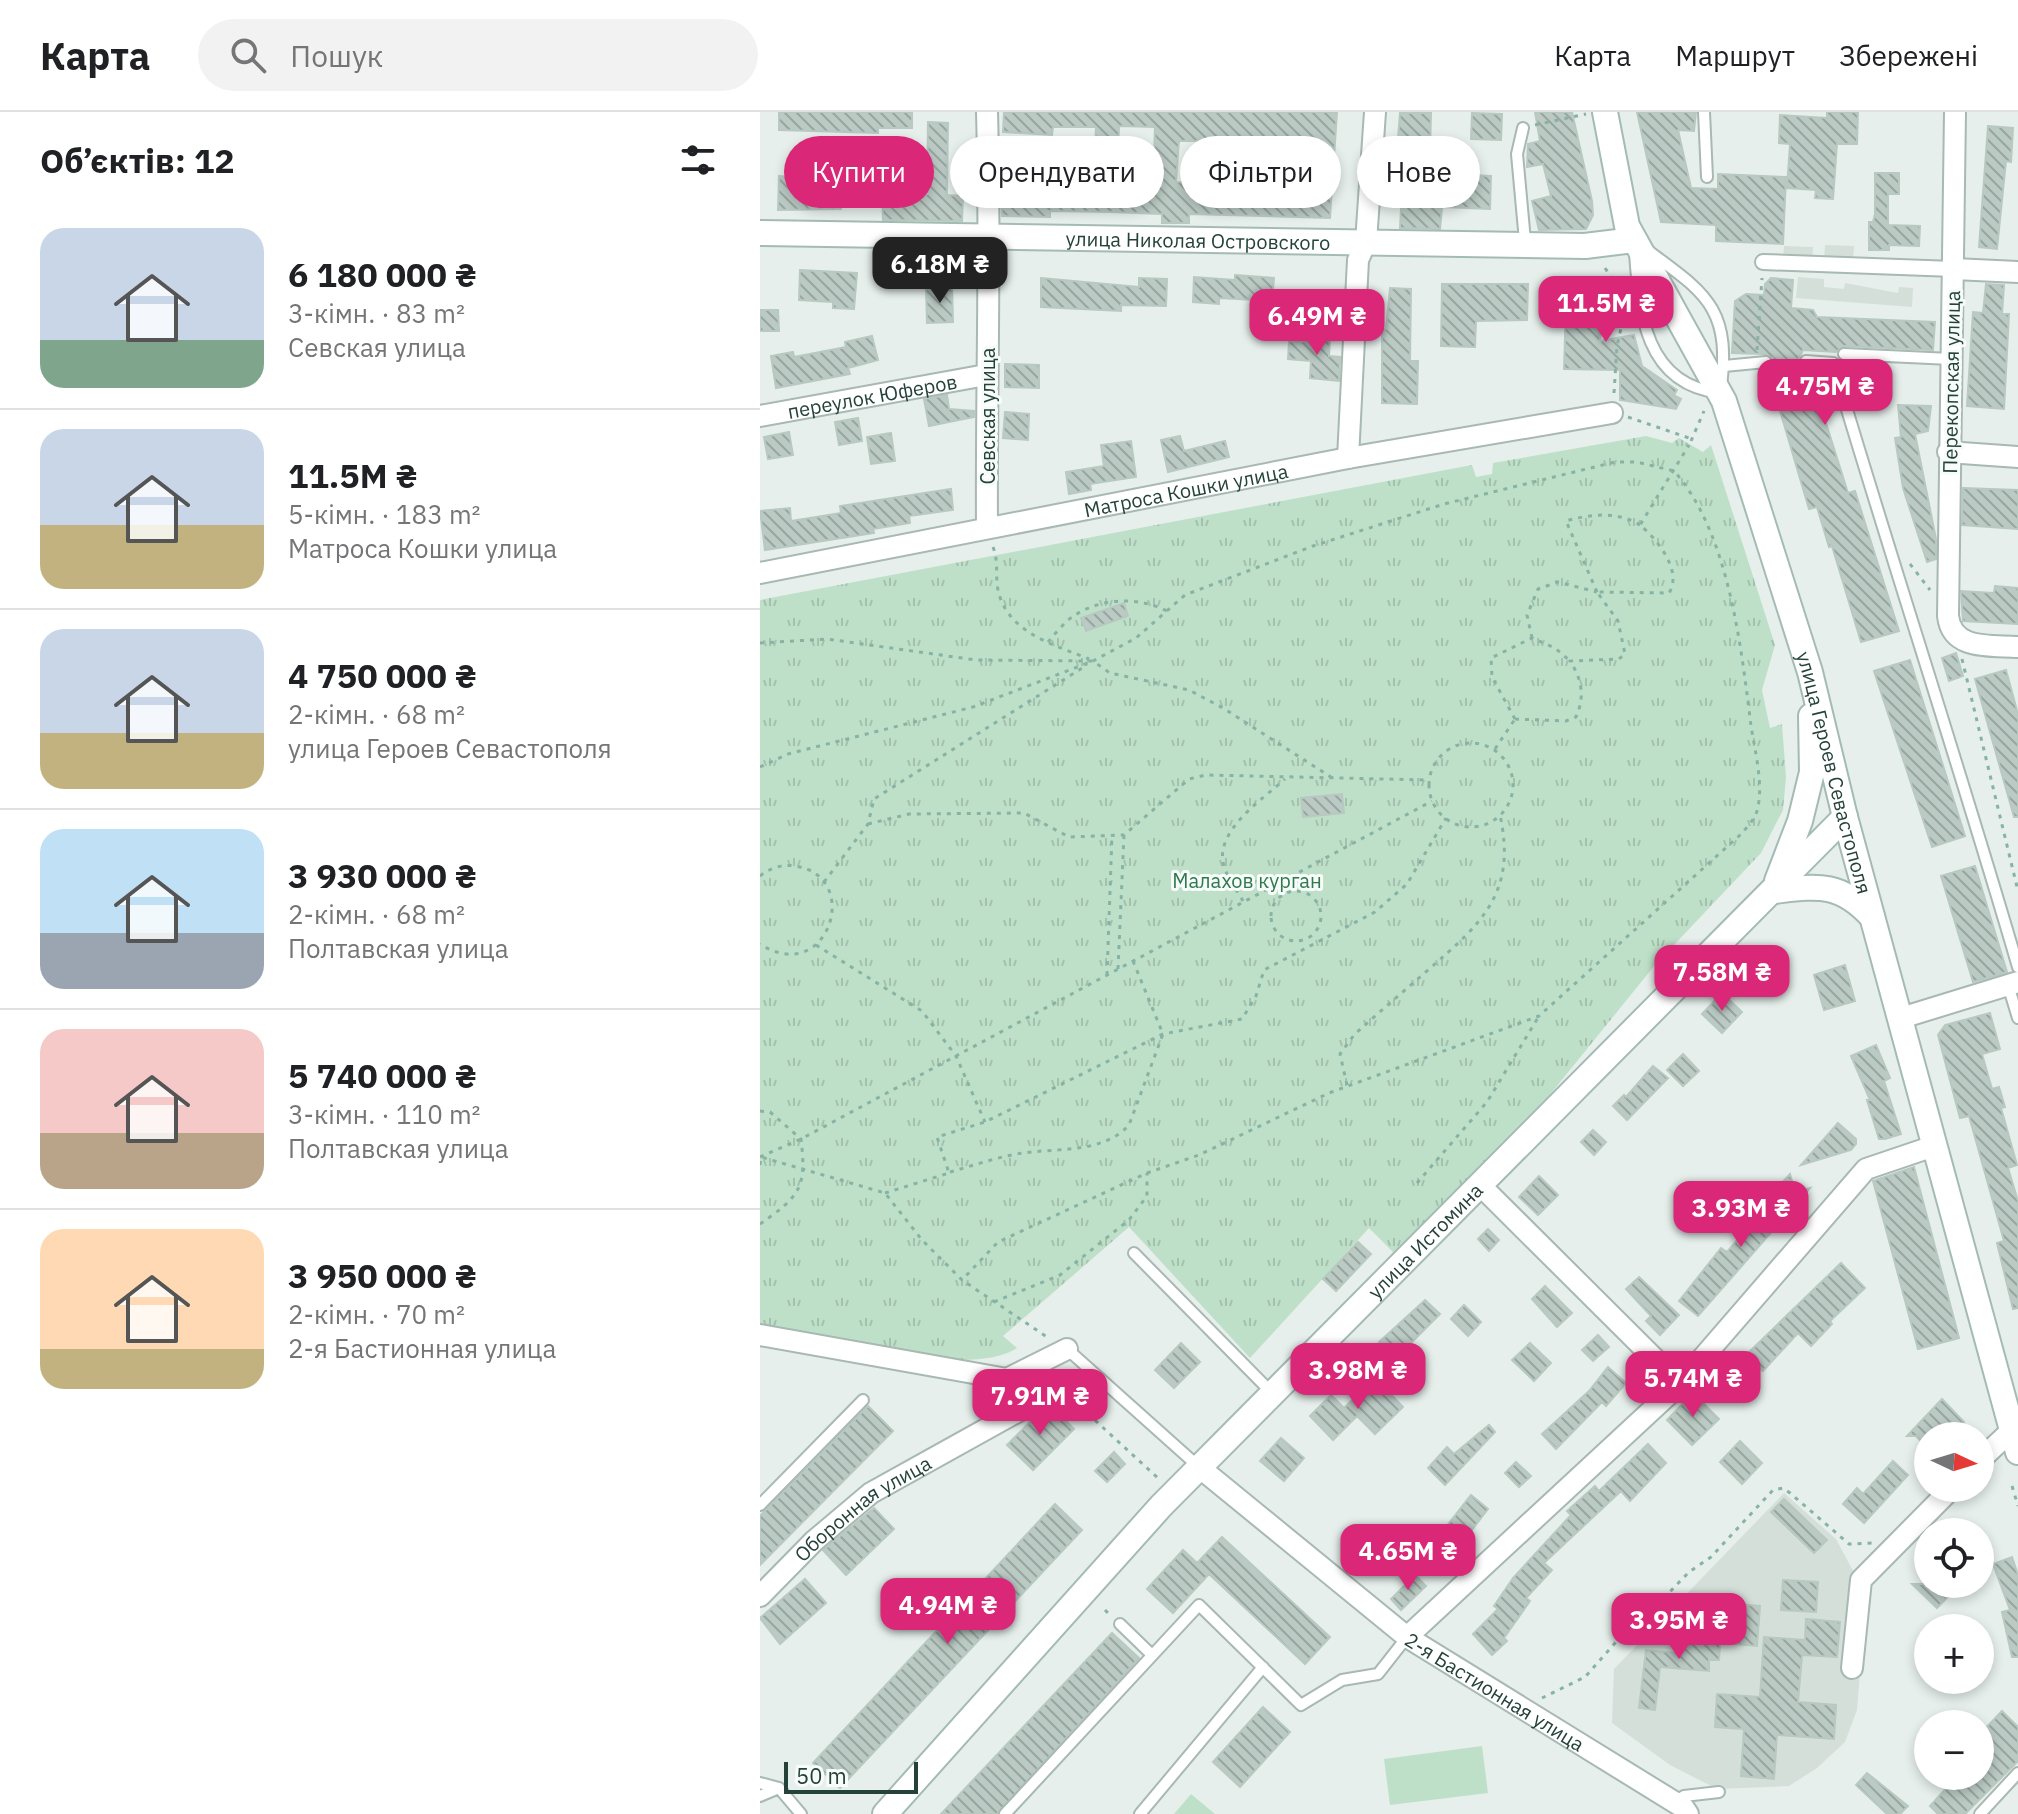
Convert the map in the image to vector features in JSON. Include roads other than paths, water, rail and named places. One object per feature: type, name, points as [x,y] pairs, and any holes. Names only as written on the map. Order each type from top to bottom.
[{"type":"main road","name":"улица Героев Севастополя","points":[[1597,113],[1627,226],[1713,400],[1742,450],[1810,672],[1845,817],[2016,1436]]},
{"type":"main road","name":"улица Николая Островского","points":[[760,233],[1585,246],[1634,240]]},
{"type":"main road","points":[[1810,672],[1812,772],[1800,821],[1774,891],[1821,885],[1854,897],[1873,918]]},
{"type":"main road","name":"улица Истомина","points":[[884,1814],[1159,1502],[1273,1394],[1845,817]]},
{"type":"street","name":"Севская улица","points":[[987,112],[990,235],[986,375],[987,528]]},
{"type":"street","points":[[1348,458],[1358,260],[1366,242],[1375,112]]},
{"type":"street","name":"Перекопская улица","points":[[1955,112],[1948,616],[1962,640],[2018,647]]},
{"type":"street","points":[[1763,262],[2018,272]]},
{"type":"street","name":"переулок Юферов","points":[[760,416],[986,375]]},
{"type":"street","name":"Матроса Кошки улица","points":[[760,573],[1348,458],[1612,413]]},
{"type":"street","points":[[1948,452],[2018,457]]},
{"type":"street","points":[[1901,1018],[2015,978]]},
{"type":"street","points":[[1407,1637],[1680,1384],[1866,1169],[1934,1146]]},
{"type":"street","points":[[1480,1185],[1680,1384]]},
{"type":"street","points":[[760,1335],[1007,1379],[1067,1349]]},
{"type":"street","name":"Оборонная улица","points":[[760,1596],[814,1541],[871,1493],[1060,1388]]},
{"type":"street","points":[[1994,1451],[2016,1436]]},
{"type":"street","name":"2-я Бастионная улица","points":[[1199,1467],[1407,1637],[1681,1808]]},
{"type":"street","points":[[1852,1668],[1861,1580],[1938,1502]]},
{"type":"lane","points":[[1704,112],[1707,177]]},
{"type":"lane","points":[[1523,128],[1517,154],[1525,241]]},
{"type":"lane","points":[[1634,240],[1709,301],[1723,332],[1724,366],[1713,400],[1687,385],[1660,362],[1642,314],[1634,240]]},
{"type":"lane","points":[[1844,354],[1951,359]]},
{"type":"lane","points":[[1806,361],[1833,363],[1915,640],[1960,770],[2015,978],[2018,1018]]},
{"type":"lane","points":[[1724,366],[1761,362]]},
{"type":"lane","points":[[1134,1253],[1273,1394]]},
{"type":"lane","points":[[1067,1349],[1199,1467]]},
{"type":"lane","points":[[760,1505],[863,1400]]},
{"type":"lane","points":[[1005,1814],[1199,1605],[1301,1705],[1342,1680],[1378,1674],[1407,1637]]},
{"type":"lane","points":[[1120,1624],[1152,1655]]},
{"type":"lane","points":[[1140,1814],[1263,1667]]},
{"type":"lane","points":[[1980,1814],[2018,1773]]},
{"type":"lane","points":[[760,1783],[779,1788],[801,1814]]},
{"type":"lane","points":[[760,1796],[779,1788]]},
{"type":"lane","points":[[1681,1808],[1684,1796],[1719,1792]]},
{"type":"park label","name":"Малахов курган","points":[[1247,880]]}]
